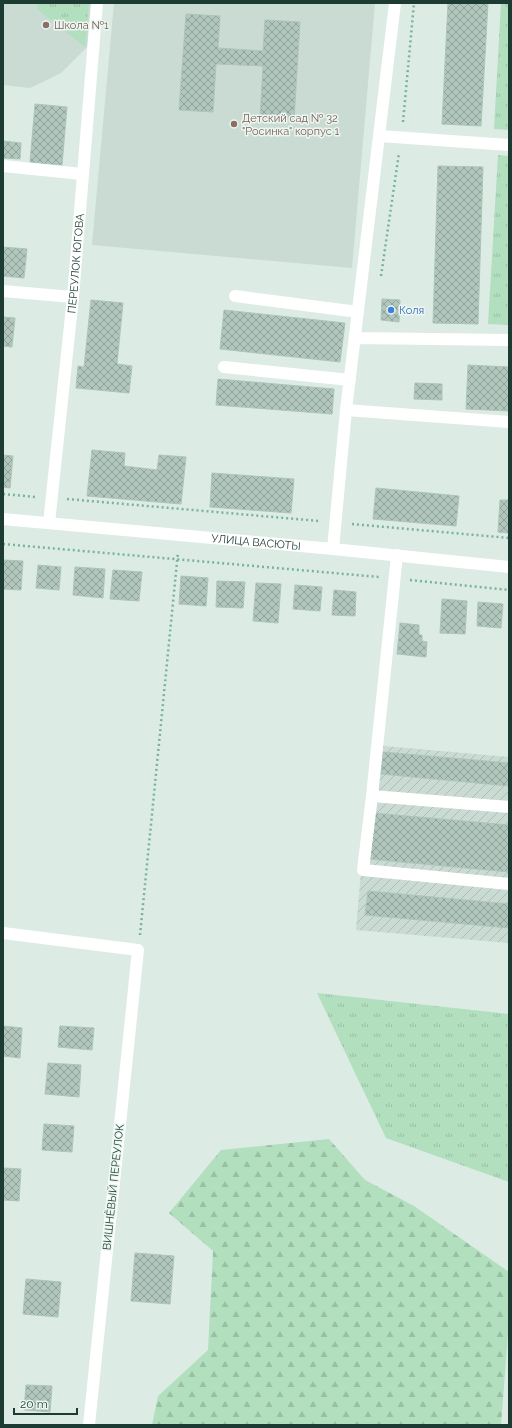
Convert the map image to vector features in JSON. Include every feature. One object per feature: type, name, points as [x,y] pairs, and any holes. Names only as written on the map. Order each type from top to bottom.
[{"type":"street","name":"ПЕРЕУЛОК ЮГОВА","points":[[49,523],[72,297],[97,3]]},
{"type":"street","points":[[333,549],[346,410],[395,3]]},
{"type":"street","points":[[379,136],[509,145]]},
{"type":"street","points":[[3,166],[82,174]]},
{"type":"street","points":[[3,290],[72,297]]},
{"type":"street","points":[[235,296],[358,312]]},
{"type":"street","points":[[355,338],[509,340]]},
{"type":"street","points":[[224,367],[350,380]]},
{"type":"street","points":[[346,410],[509,422]]},
{"type":"street","name":"УЛИЦА ВАСЮТЫ","points":[[3,519],[509,566]]},
{"type":"street","points":[[397,555],[363,870],[509,884]]},
{"type":"street","points":[[372,796],[509,807]]},
{"type":"street","points":[[3,933],[138,950]]},
{"type":"street","name":"ВИШНЁВЫЙ ПЕРЕУЛОК","points":[[89,1425],[138,950]]},
{"type":"path","points":[[381,276],[401,137],[414,3]]},
{"type":"path","points":[[3,494],[509,538]]},
{"type":"path","points":[[138,950],[180,535]]},
{"type":"path","points":[[3,544],[177,558],[509,590]]},
{"type":"shaded area","name":"Школа №1","points":[[3,3],[91,3],[87,47],[61,73],[30,88],[3,85]]},
{"type":"shaded area","name":"Детский сад № 32 \"Росинка\" корпус 1","points":[[114,3],[375,3],[352,268],[92,245]]},
{"type":"shaded area","points":[[372,745],[509,757],[509,943],[356,930]]},
{"type":"green space","points":[[37,3],[89,3],[85,47],[37,9]]},
{"type":"green space","points":[[501,3],[509,3],[509,130],[494,129]]},
{"type":"green space","points":[[498,155],[509,156],[509,325],[488,324]]},
{"type":"green space","points":[[317,993],[509,1014],[509,1182],[386,1138]]},
{"type":"green space","points":[[329,1139],[365,1180],[414,1206],[509,1272],[509,1321],[501,1425],[152,1425],[158,1396],[208,1350],[213,1251],[169,1213],[221,1150]]},
{"type":"building","points":[[448,3],[488,3],[481,126],[442,124]]},
{"type":"building","points":[[186,14],[220,16],[218,48],[263,51],[265,20],[300,22],[294,120],[260,118],[263,66],[216,64],[213,112],[179,110]]},
{"type":"building","points":[[35,104],[67,107],[62,165],[30,162]]},
{"type":"building","points":[[3,141],[21,143],[20,159],[3,158]]},
{"type":"building","points":[[438,166],[483,167],[478,324],[433,323]]},
{"type":"building","points":[[3,247],[27,249],[24,278],[3,276]]},
{"type":"building","name":"Коля","points":[[382,299],[400,300],[399,322],[381,320]]},
{"type":"building","points":[[91,300],[123,303],[117,364],[132,366],[129,393],[76,388],[78,366],[84,367]]},
{"type":"building","points":[[224,310],[345,323],[340,362],[220,349]]},
{"type":"building","points":[[3,317],[15,318],[12,347],[3,346]]},
{"type":"building","points":[[468,365],[509,367],[509,411],[466,409]]},
{"type":"building","points":[[218,379],[334,389],[332,414],[216,405]]},
{"type":"building","points":[[415,383],[442,384],[442,400],[414,399]]},
{"type":"building","points":[[92,450],[125,453],[124,466],[157,470],[159,455],[186,457],[181,504],[87,496]]},
{"type":"building","points":[[3,455],[13,456],[10,488],[3,487]]},
{"type":"building","points":[[212,473],[294,479],[291,513],[210,507]]},
{"type":"building","points":[[376,488],[459,496],[456,526],[373,519]]},
{"type":"building","points":[[500,500],[509,500],[509,533],[498,532]]},
{"type":"building","points":[[3,560],[23,561],[21,590],[3,589]]},
{"type":"building","points":[[38,565],[61,567],[59,590],[36,588]]},
{"type":"building","points":[[75,567],[105,569],[103,598],[73,595]]},
{"type":"building","points":[[113,570],[142,572],[139,601],[110,599]]},
{"type":"building","points":[[181,576],[208,578],[206,606],[179,604]]},
{"type":"building","points":[[217,581],[245,582],[243,608],[216,607]]},
{"type":"building","points":[[256,583],[281,584],[278,623],[253,621]]},
{"type":"building","points":[[295,585],[322,587],[320,611],[293,609]]},
{"type":"building","points":[[334,590],[356,592],[355,616],[332,615]]},
{"type":"building","points":[[442,599],[467,601],[465,634],[440,633]]},
{"type":"building","points":[[478,602],[503,604],[501,628],[477,626]]},
{"type":"building","points":[[400,623],[419,625],[419,635],[422,635],[422,641],[427,642],[426,657],[397,654]]},
{"type":"building","points":[[383,752],[509,763],[509,786],[381,774]]},
{"type":"building","points":[[373,813],[509,825],[509,872],[369,859]]},
{"type":"building","points":[[368,891],[509,904],[509,928],[365,915]]},
{"type":"building","points":[[3,1026],[22,1028],[20,1058],[3,1056]]},
{"type":"building","points":[[60,1026],[94,1028],[92,1050],[58,1047]]},
{"type":"building","points":[[48,1063],[81,1065],[79,1097],[45,1094]]},
{"type":"building","points":[[44,1124],[74,1126],[72,1152],[42,1150]]},
{"type":"building","points":[[3,1168],[21,1169],[19,1201],[3,1200]]},
{"type":"building","points":[[135,1253],[174,1256],[170,1304],[131,1301]]},
{"type":"building","points":[[26,1279],[61,1282],[58,1317],[23,1314]]},
{"type":"building","points":[[26,1385],[52,1386],[50,1412],[24,1410]]},
{"type":"place","name":"Школа №1","points":[[46,25]]},
{"type":"place","name":"Детский сад № 32 \"Росинка\" корпус 1","points":[[234,124]]},
{"type":"place","name":"Коля","points":[[391,310]]}]
